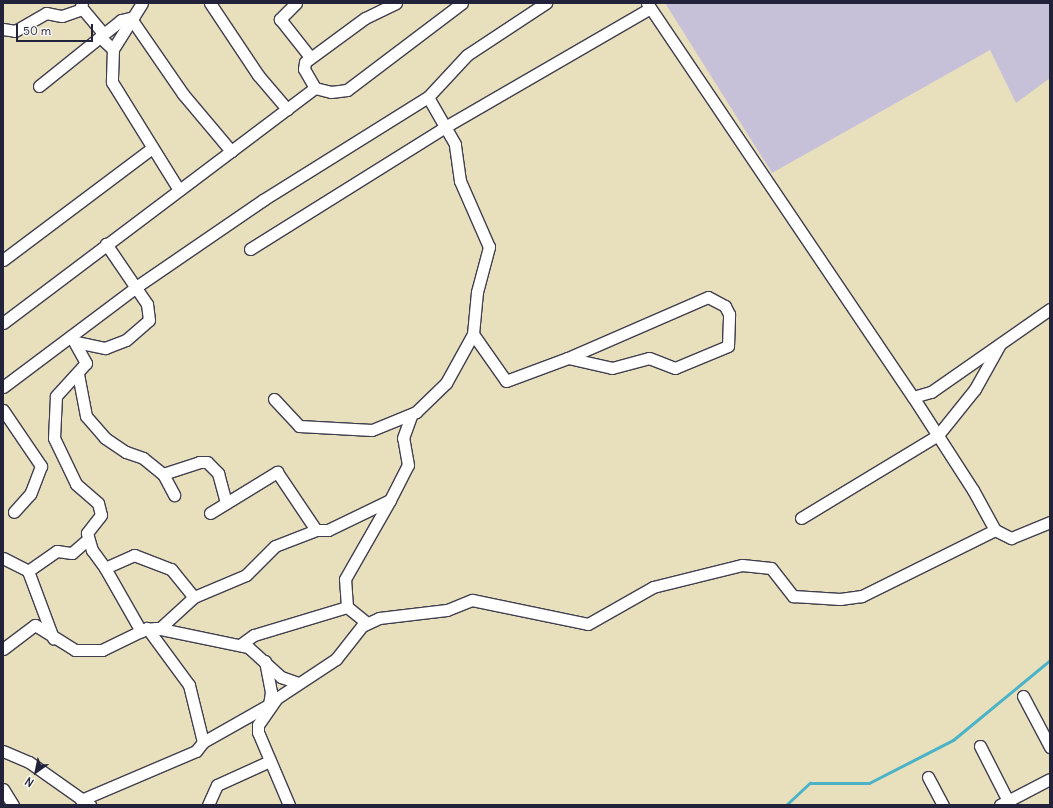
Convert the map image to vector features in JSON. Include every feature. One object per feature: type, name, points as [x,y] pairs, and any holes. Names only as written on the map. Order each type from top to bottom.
[{"type":"street","points":[[142,3],[113,49],[113,85],[151,149],[179,190]]},
{"type":"street","points":[[210,3],[258,75],[287,109]]},
{"type":"street","points":[[296,3],[280,19],[310,57]]},
{"type":"street","points":[[396,3],[365,18],[310,57],[304,67],[315,88],[331,92],[347,90],[462,3]]},
{"type":"street","points":[[3,387],[74,339],[136,287],[263,200],[428,97],[466,56],[546,3]]},
{"type":"street","points":[[3,29],[15,31],[46,13],[62,16],[82,6],[101,31],[101,38],[113,49]]},
{"type":"street","points":[[250,248],[444,128],[649,6],[913,397],[995,530],[1011,538],[1050,522]]},
{"type":"street","points":[[39,86],[101,38],[121,20],[133,19]]},
{"type":"street","points":[[133,19],[184,94],[231,151]]},
{"type":"street","points":[[3,323],[315,88]]},
{"type":"street","points":[[274,399],[301,426],[369,430],[411,416],[446,383],[473,334],[477,292],[489,247],[460,181],[455,144],[444,128],[428,97]]},
{"type":"street","points":[[3,260],[151,149]]},
{"type":"street","points":[[74,339],[105,348],[126,340],[147,322],[148,307],[106,244]]},
{"type":"street","points":[[473,334],[506,381],[568,358],[708,297],[725,306],[730,314],[728,346],[676,368],[649,358],[609,368],[568,358]]},
{"type":"street","points":[[913,397],[931,392],[1050,309]]},
{"type":"street","points":[[74,339],[86,362],[78,374],[56,396],[54,438],[76,484],[100,508],[101,515],[87,530],[88,539],[105,568],[190,685],[203,742]]},
{"type":"street","points":[[801,518],[938,436],[975,389],[1000,344]]},
{"type":"street","points":[[78,374],[84,412],[103,436],[126,452],[145,460],[163,474],[174,495]]},
{"type":"street","points":[[3,410],[41,466],[30,494],[14,512]]},
{"type":"street","points":[[367,623],[347,607],[346,577],[390,500],[408,464],[403,438],[411,416]]},
{"type":"street","points":[[163,474],[200,462],[207,462],[218,473],[226,503]]},
{"type":"street","points":[[210,513],[277,472],[316,530]]},
{"type":"street","points":[[3,649],[34,625],[71,649],[97,650],[149,629],[194,597],[246,575],[275,546],[316,530],[328,530],[390,500]]},
{"type":"street","points":[[3,751],[29,762],[86,803],[196,751],[203,742],[271,704],[298,683],[340,656],[367,623],[382,617],[446,610],[472,600],[588,624],[653,587],[742,565],[771,568],[793,596],[840,599],[862,596],[995,530]]},
{"type":"street","points":[[28,571],[57,551],[72,553],[88,539]]},
{"type":"street","points":[[105,568],[130,556],[142,556],[174,571],[194,597]]},
{"type":"street","points":[[3,558],[28,571],[53,638]]},
{"type":"street","points":[[240,645],[254,635],[347,607]]},
{"type":"street","points":[[149,629],[240,645],[255,650],[281,677],[298,683]]},
{"type":"street","points":[[265,660],[271,694],[271,704],[257,729],[289,805]]},
{"type":"street","points":[[1023,696],[1050,747]]},
{"type":"street","points":[[980,746],[1006,804],[1050,779]]},
{"type":"street","points":[[208,805],[217,785],[270,761]]},
{"type":"street","points":[[928,777],[943,805]]},
{"type":"street","points":[[3,789],[13,805]]},
{"type":"shaded area","points":[[665,3],[1050,3],[1050,78],[1016,103],[990,50],[772,173]]},
{"type":"waterway","points":[[786,805],[810,783],[869,783],[953,740],[1050,660]]}]
